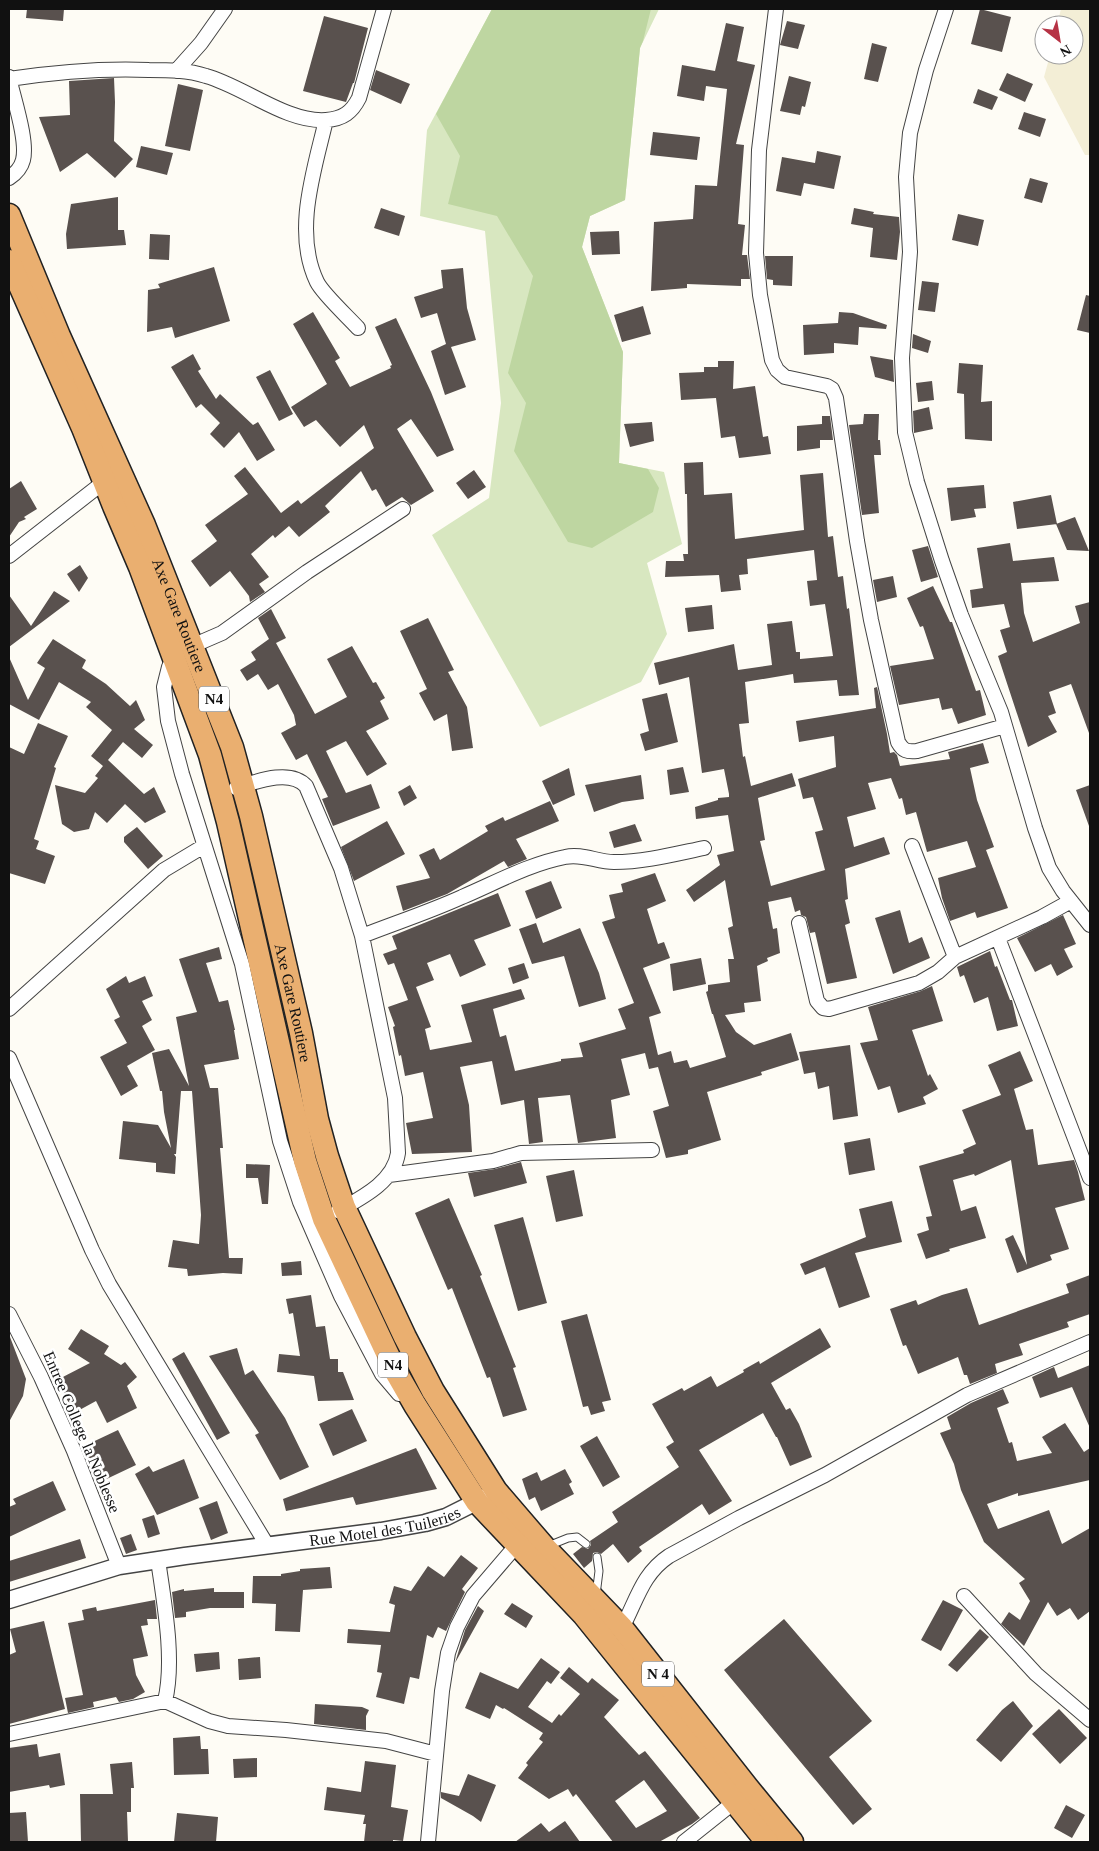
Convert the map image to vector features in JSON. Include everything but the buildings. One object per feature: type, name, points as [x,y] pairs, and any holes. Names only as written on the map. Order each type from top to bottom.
[{"type":"highway","name":"Axe Gare Routiere","points":[[9,215],[59,336],[112,476]]},
{"type":"highway","name":"Axe Gare Routiere","points":[[9,261],[83,428],[144,525],[183,652],[307,1122],[334,1178],[344,1207]]},
{"type":"highway","name":"Axe Gare Routiere","points":[[183,652],[232,747],[251,816],[301,1033],[307,1122],[305,1161],[324,1218]]},
{"type":"highway","name":"N4","points":[[344,1207],[405,1337],[433,1390],[496,1491]]},
{"type":"highway","name":"N4","points":[[324,1218],[396,1372],[477,1502]]},
{"type":"highway","name":"N 4","points":[[496,1491],[584,1615],[766,1842]]},
{"type":"highway","name":"N 4","points":[[477,1502],[530,1541],[595,1600],[622,1628],[792,1842]]},
{"type":"street","points":[[176,71],[201,43],[226,9]]},
{"type":"street","points":[[9,178],[20,167],[24,152],[17,109],[9,78],[103,69],[176,71],[204,75],[225,82],[278,109],[300,116],[326,120],[346,115],[354,108],[359,98],[384,9]]},
{"type":"street","points":[[776,9],[759,150],[756,253],[760,295],[772,360],[777,370],[785,377],[827,386],[832,389],[836,398],[857,542],[871,620],[898,742],[901,748],[908,752],[924,749],[1005,726]]},
{"type":"street","points":[[946,9],[926,70],[910,133],[906,177],[910,252],[902,358],[905,432],[917,482],[961,616],[1005,726],[1046,859],[1054,878],[1080,906],[1090,925]]},
{"type":"street","points":[[326,120],[311,184],[306,230],[309,262],[318,284],[358,328]]},
{"type":"street","points":[[9,556],[112,476]]},
{"type":"street","points":[[403,509],[307,572],[222,633],[183,652],[169,667],[164,686],[168,721],[182,774],[242,964],[280,1141],[300,1202],[341,1296],[382,1374],[400,1394],[415,1405]]},
{"type":"street","points":[[220,792],[285,776],[299,779],[306,786],[341,868],[362,936],[395,1098],[397,1161],[389,1175],[381,1183],[324,1218]]},
{"type":"street","points":[[9,1009],[164,870],[204,846]]},
{"type":"street","points":[[912,846],[955,957]]},
{"type":"street","points":[[362,936],[559,858],[577,855],[596,860],[621,862],[704,848]]},
{"type":"street","points":[[799,923],[817,1001],[823,1008],[830,1009],[918,983],[938,972],[955,957],[1080,906]]},
{"type":"street","points":[[998,938],[1090,1178]]},
{"type":"street","points":[[9,1058],[92,1250],[109,1284],[267,1545]]},
{"type":"street","points":[[389,1175],[493,1161],[521,1152],[652,1150]]},
{"type":"street","name":"Entree College la Noblesse","points":[[9,1314],[41,1377],[120,1566]]},
{"type":"street","points":[[622,1628],[646,1578],[659,1563],[669,1556],[825,1475],[974,1391],[1090,1342]]},
{"type":"street","name":"Rue Motel des Tuileries","points":[[9,1600],[120,1566],[352,1535],[425,1523],[446,1517],[496,1491]]},
{"type":"street","points":[[428,1842],[442,1691],[448,1653],[457,1627],[473,1596],[530,1541]]},
{"type":"street","points":[[158,1560],[167,1629],[168,1681],[165,1701]]},
{"type":"street","points":[[964,1596],[1036,1674],[1090,1720]]},
{"type":"street","points":[[9,1734],[165,1701],[209,1721],[228,1726],[386,1741],[436,1754]]},
{"type":"street","points":[[684,1842],[733,1802]]},
{"type":"lane","points":[[530,1541],[578,1537],[586,1544]]},
{"type":"lane","points":[[595,1600],[599,1571],[597,1557]]},
{"type":"shaded area","points":[[1061,9],[1090,9],[1090,155],[1085,155],[1044,77],[1047,65],[1084,65],[1084,15],[1060,15]]},
{"type":"green space","points":[[492,9],[659,9],[640,48],[625,200],[590,216],[582,247],[623,352],[619,463],[664,472],[682,544],[647,563],[667,634],[641,682],[540,727],[432,535],[489,498],[501,403],[485,231],[420,216],[427,130]]},
{"type":"green space","points":[[492,9],[651,9],[640,48],[625,200],[590,216],[582,247],[623,352],[619,463],[648,469],[659,488],[653,512],[592,548],[568,542],[514,451],[526,403],[508,373],[533,276],[497,216],[448,204],[460,156],[436,114]]}]
